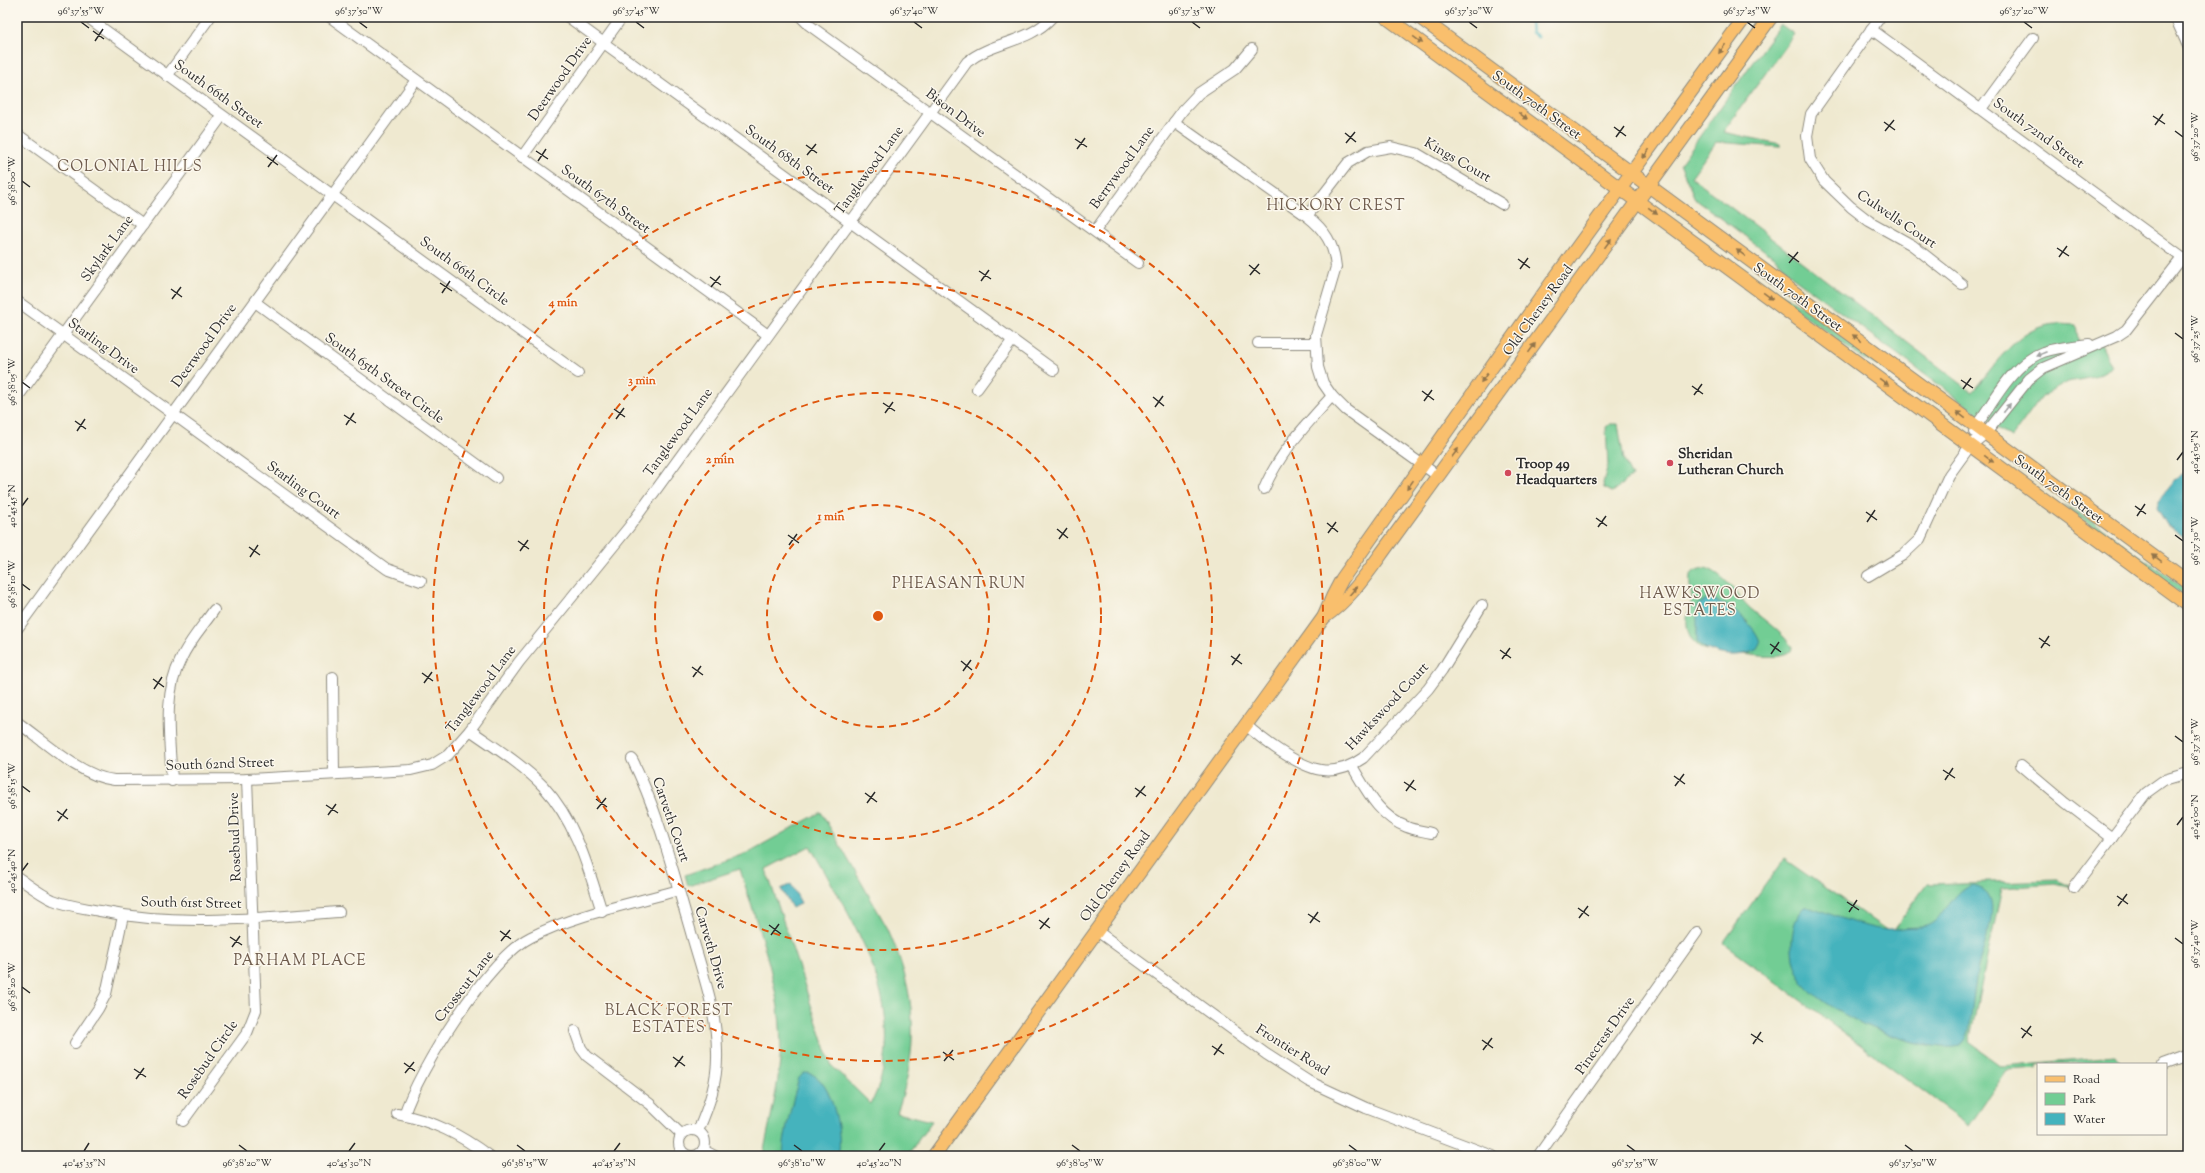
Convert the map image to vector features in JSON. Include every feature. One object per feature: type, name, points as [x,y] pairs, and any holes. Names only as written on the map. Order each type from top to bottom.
[{"type":"main road","name":"South 70th Street","points":[[1386,17],[1639,200],[1970,446],[2188,605]]},
{"type":"main road","name":"South 70th Street","points":[[1419,17],[1632,172],[2188,582]]},
{"type":"main road","name":"Old Cheney Road","points":[[1324,618],[1332,596],[1342,579],[1504,349],[1745,17]]},
{"type":"main road","name":"Old Cheney Road","points":[[934,1156],[1324,618],[1340,605],[1355,589],[1650,186],[1771,17]]},
{"type":"street","name":"South 66th Street","points":[[87,17],[222,116],[333,194]]},
{"type":"street","points":[[167,76],[210,17]]},
{"type":"street","name":"South 67th Street","points":[[330,17],[768,335]]},
{"type":"street","name":"South 68th Street","points":[[568,17],[1012,341],[1054,370]]},
{"type":"street","name":"Deerwood Drive","points":[[522,157],[622,17]]},
{"type":"street","name":"Bison Drive","points":[[801,17],[809,25],[1095,231],[1138,264]]},
{"type":"street","name":"Tanglewood Lane","points":[[439,761],[456,747],[470,730],[519,662],[629,527],[960,71],[978,53],[1027,36],[1038,30],[1052,17]]},
{"type":"street","name":"Culwells Court","points":[[1880,17],[1811,114],[1807,136],[1810,159],[1822,178],[1851,207],[1869,221],[1912,244],[1962,284]]},
{"type":"street","points":[[2174,17],[2188,46]]},
{"type":"street","name":"South 72nd Street","points":[[1871,28],[2185,260]]},
{"type":"street","points":[[1980,109],[2033,38]]},
{"type":"street","name":"Berrywood Lane","points":[[1095,231],[1174,122],[1198,93],[1235,69],[1252,49]]},
{"type":"street","name":"Deerwood Drive","points":[[17,630],[416,80]]},
{"type":"street","name":"Skylark Lane","points":[[17,398],[222,116]]},
{"type":"street","points":[[1174,122],[1307,216],[1327,234],[1335,255],[1334,278],[1320,318],[1316,343],[1321,377],[1332,396],[1346,410],[1438,476]]},
{"type":"street","points":[[17,134],[143,225]]},
{"type":"street","name":"Kings Court","points":[[1307,216],[1348,163],[1368,151],[1391,147],[1416,153],[1502,204]]},
{"type":"street","name":"South 66th Circle","points":[[333,194],[578,373]]},
{"type":"street","points":[[1981,430],[2034,374],[2047,366],[2116,336],[2129,327],[2185,260]]},
{"type":"street","name":"Starling Drive","points":[[17,302],[173,415]]},
{"type":"street","name":"South 65th Street Circle","points":[[255,302],[496,478]]},
{"type":"street","points":[[978,389],[1012,341]]},
{"type":"street","points":[[1868,576],[1903,554],[1920,539],[1928,524],[1944,481],[1981,430],[2016,371],[2027,361],[2045,352],[2100,342]]},
{"type":"street","points":[[1258,343],[1316,343]]},
{"type":"street","points":[[1264,489],[1271,473],[1284,452],[1332,396]]},
{"type":"street","name":"Starling Court","points":[[173,415],[387,569],[421,581]]},
{"type":"street","name":"Hawkswood Court","points":[[1246,725],[1258,737],[1307,767],[1330,771],[1352,766],[1363,758],[1428,689],[1442,670],[1482,605]]},
{"type":"street","points":[[172,781],[169,704],[171,687],[181,658],[214,610]]},
{"type":"street","points":[[333,677],[334,774]]},
{"type":"street","name":"South 62nd Street","points":[[17,722],[95,776],[114,780],[172,781],[248,779],[411,770],[439,761]]},
{"type":"street","points":[[470,730],[525,771],[542,786],[557,804],[582,850],[602,912]]},
{"type":"street","name":"Carveth Court","points":[[632,759],[649,794],[679,890]]},
{"type":"street","points":[[2021,765],[2065,802],[2112,838]]},
{"type":"street","points":[[1352,766],[1378,807],[1387,816],[1406,827],[1431,833]]},
{"type":"street","points":[[2074,888],[2150,789],[2172,776],[2188,773]]},
{"type":"street","name":"Rosebud Drive","points":[[248,779],[253,919]]},
{"type":"street","name":"South 61st Street","points":[[17,877],[39,892],[64,904],[142,919],[184,921],[253,919],[339,912]]},
{"type":"street","name":"Crosscut Lane","points":[[489,1156],[465,1138],[437,1124],[400,1114],[436,1048],[497,965],[518,945],[530,937],[565,922],[679,890]]},
{"type":"street","name":"Carveth Drive","points":[[679,890],[713,1009],[716,1034],[717,1054],[715,1081],[710,1101],[698,1131]]},
{"type":"street","points":[[75,1043],[98,1010],[106,994],[123,916]]},
{"type":"street","name":"Rosebud Circle","points":[[183,1121],[247,1033],[253,1021],[257,1000],[253,919]]},
{"type":"street","name":"Frontier Road","points":[[1097,931],[1266,1054],[1308,1081],[1366,1108],[1493,1156]]},
{"type":"street","name":"Pinecrest Drive","points":[[1538,1156],[1697,932]]},
{"type":"street","points":[[575,1031],[581,1048],[587,1056],[650,1104],[682,1135]]},
{"type":"street","points":[[2166,1063],[2188,1055]]},
{"type":"street","points":[[690,1130],[698,1131],[704,1137],[703,1150],[697,1155],[684,1155],[680,1143],[682,1135],[690,1130]]},
{"type":"street","points":[[703,1150],[715,1156]]},
{"type":"green space","points":[[1780,24],[1794,34],[1723,132],[1780,144],[1780,147],[1716,142],[1691,177],[1972,392],[1996,362],[2015,343],[2036,329],[2048,325],[2076,325],[2079,345],[2100,342],[2112,367],[2094,377],[2068,382],[2041,397],[2011,438],[1790,275],[1780,262],[1695,199],[1680,164]]},
{"type":"green space","points":[[1766,285],[1800,305],[1891,373],[1862,358],[1765,287]]},
{"type":"green space","points":[[1610,424],[1618,424],[1624,460],[1632,477],[1611,492],[1604,488],[1603,483],[1608,466],[1606,427]]},
{"type":"green space","points":[[2063,505],[2094,522],[2188,591],[2188,599]]},
{"type":"green space","points":[[1706,568],[1713,571],[1725,580],[1751,609],[1783,636],[1792,647],[1790,652],[1786,655],[1779,656],[1743,654],[1751,653],[1748,622],[1722,604],[1697,611],[1697,636],[1699,641],[1707,650],[1701,648],[1692,640],[1687,624],[1688,613],[1692,604],[1690,580],[1693,572],[1698,569]]},
{"type":"green space","points":[[821,812],[888,929],[898,953],[905,976],[910,999],[912,1021],[912,1043],[909,1065],[897,1113],[932,1121],[907,1156],[763,1156],[778,1081],[781,1044],[776,993],[770,968],[740,869],[688,886],[685,875],[747,853]],"holes":[[[810,846],[856,928],[869,956],[879,986],[885,1016],[886,1046],[880,1081],[871,1104],[831,1065],[766,869]]]},
{"type":"green space","points":[[1784,859],[1891,933],[1927,884],[2057,880],[2074,888],[2055,884],[2002,888],[1969,1042],[2002,1066],[2116,1056],[2120,1063],[2037,1063],[2037,1068],[2007,1070],[1969,1125],[1723,943]]},
{"type":"water","points":[[2188,473],[2188,541],[2167,525],[2157,508],[2160,499],[2170,486],[2181,474]]},
{"type":"water","points":[[1710,599],[1724,604],[1748,623],[1754,630],[1760,643],[1756,650],[1741,655],[1725,655],[1703,647],[1697,642],[1697,607],[1700,603]]},
{"type":"water","points":[[791,884],[801,903],[792,908],[781,889]]},
{"type":"water","points":[[1972,884],[1978,886],[1986,892],[1991,902],[1992,909],[1990,926],[1978,967],[1969,1031],[1966,1039],[1960,1046],[1944,1047],[1902,1039],[1855,1020],[1835,1009],[1818,997],[1806,986],[1796,970],[1792,953],[1792,940],[1798,914],[1804,907],[1811,907],[1851,922],[1883,930],[1924,927],[1935,921],[1961,891]]},
{"type":"water","points":[[804,1073],[813,1075],[822,1082],[828,1093],[837,1121],[839,1135],[838,1156],[784,1156],[784,1142],[791,1106],[799,1078]]},
{"type":"waterway","points":[[1530,17],[1532,32],[1538,37]]},
{"type":"place","name":"Sheridan Lutheran Church","points":[[1670,463]]},
{"type":"place","name":"Troop 49 Headquarters","points":[[1508,473]]},
{"type":"district","name":"COLONIAL HILLS","points":[[130,167]]},
{"type":"district","name":"HICKORY CREST","points":[[1336,206]]},
{"type":"district","name":"PHEASANT RUN","points":[[959,584]]},
{"type":"district","name":"HAWKSWOOD ESTATES","points":[[1700,602]]},
{"type":"district","name":"PARHAM PLACE","points":[[300,961]]},
{"type":"district","name":"BLACK FOREST ESTATES","points":[[669,1020]]}]
